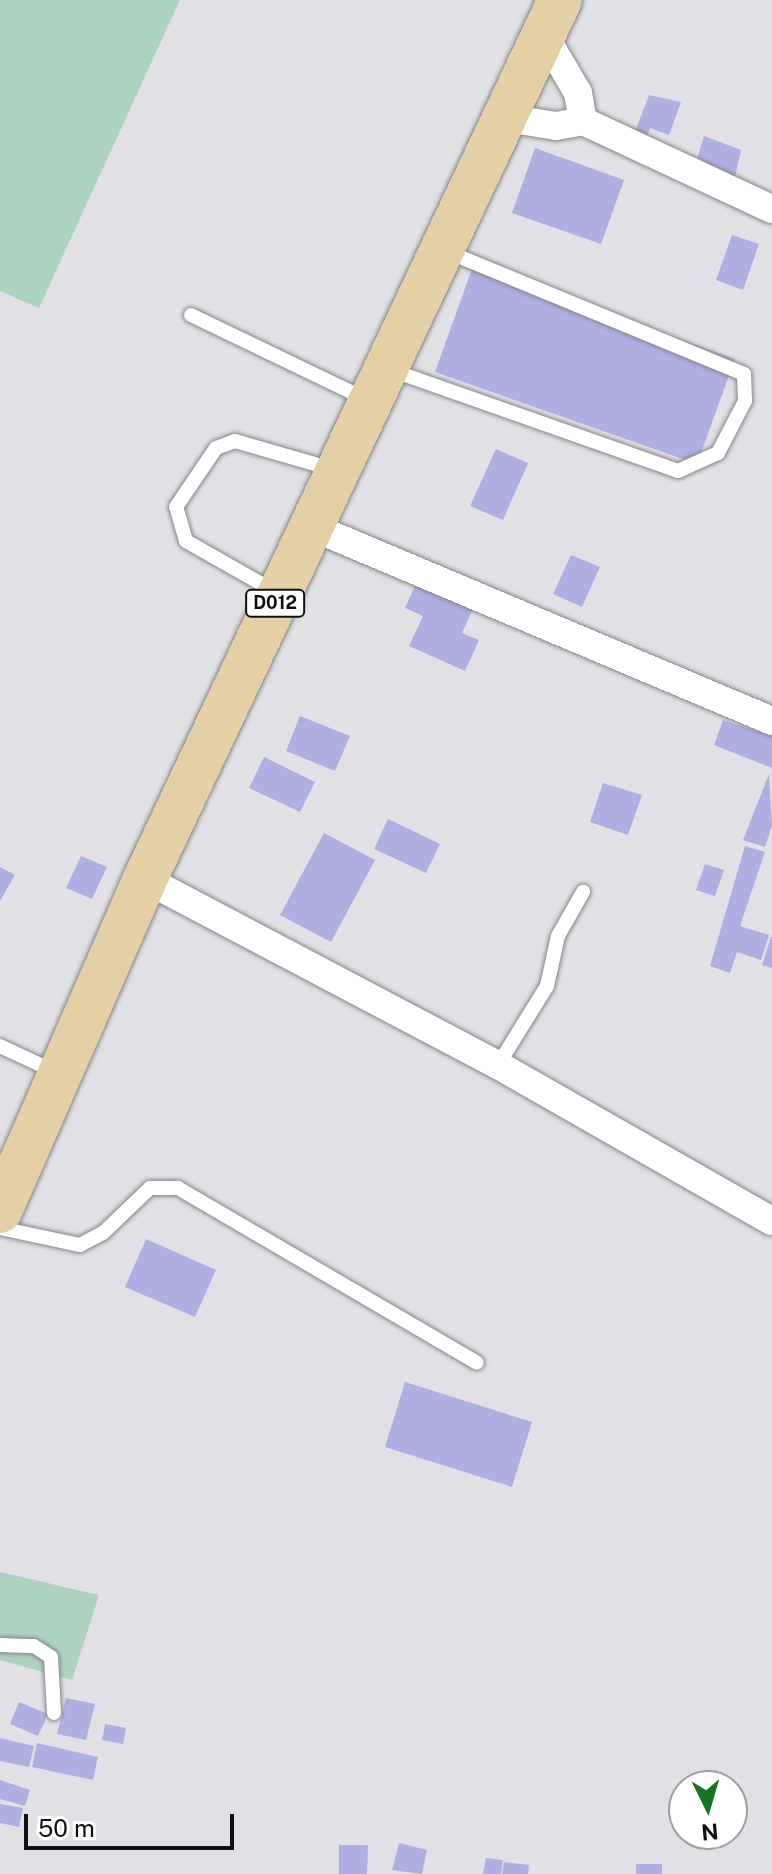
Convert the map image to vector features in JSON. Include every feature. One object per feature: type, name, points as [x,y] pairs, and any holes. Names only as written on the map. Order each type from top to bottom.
[{"type":"main road","name":"D012","points":[[0,1211],[145,879],[438,247],[552,17]]},
{"type":"street","points":[[552,17],[578,93],[583,121]]},
{"type":"street","points":[[500,117],[556,126],[583,121],[772,209]]},
{"type":"street","points":[[310,526],[772,721]]},
{"type":"street","points":[[145,879],[498,1065],[772,1221]]},
{"type":"lane","points":[[191,315],[376,383],[678,471],[718,453],[745,401],[744,374],[438,247]]},
{"type":"lane","points":[[279,594],[186,541],[176,507],[216,448],[235,441],[336,470]]},
{"type":"lane","points":[[498,1065],[547,986],[558,936],[583,892]]},
{"type":"lane","points":[[0,1046],[62,1074]]},
{"type":"lane","points":[[0,1228],[80,1245],[103,1233],[150,1188],[178,1188],[477,1363]]},
{"type":"lane","points":[[0,1645],[34,1646],[51,1657],[54,1713]]},
{"type":"green space","points":[[0,0],[180,0],[39,308],[0,291]]},
{"type":"green space","points":[[0,1572],[99,1595],[72,1680],[0,1660]]},
{"type":"building","points":[[649,95],[681,102],[669,135],[650,128],[645,141],[633,137]]},
{"type":"building","points":[[704,136],[741,150],[735,177],[696,163]]},
{"type":"building","points":[[535,148],[624,180],[601,244],[512,213]]},
{"type":"building","points":[[732,235],[759,244],[743,290],[716,280]]},
{"type":"building","points":[[473,266],[735,359],[697,464],[435,372]]},
{"type":"building","points":[[496,449],[528,463],[503,520],[470,506]]},
{"type":"building","points":[[571,555],[600,567],[582,607],[553,594]]},
{"type":"building","points":[[417,581],[474,606],[462,633],[479,640],[465,671],[409,646],[423,616],[405,608]]},
{"type":"building","points":[[300,716],[350,736],[335,771],[286,751]]},
{"type":"building","points":[[723,720],[772,736],[772,768],[714,745]]},
{"type":"building","points":[[264,757],[315,782],[300,812],[249,788]]},
{"type":"building","points":[[769,774],[772,825],[765,847],[743,840]]},
{"type":"building","points":[[603,783],[642,795],[628,835],[590,822]]},
{"type":"building","points":[[388,819],[440,844],[426,873],[374,849]]},
{"type":"building","points":[[324,833],[375,860],[331,942],[280,915]]},
{"type":"building","points":[[745,846],[765,852],[740,926],[769,935],[761,960],[737,952],[730,973],[710,966]]},
{"type":"building","points":[[81,856],[107,867],[92,899],[66,888]]},
{"type":"building","points":[[705,864],[724,870],[715,896],[696,890]]},
{"type":"building","points":[[0,867],[15,875],[0,901]]},
{"type":"building","points":[[772,937],[772,968],[762,965]]},
{"type":"building","points":[[146,1239],[216,1270],[195,1317],[125,1287]]},
{"type":"building","points":[[405,1382],[532,1422],[512,1487],[385,1447]]},
{"type":"building","points":[[66,1698],[95,1704],[86,1740],[57,1734]]},
{"type":"building","points":[[19,1702],[48,1714],[38,1736],[10,1724]]},
{"type":"building","points":[[105,1724],[126,1728],[123,1744],[102,1740]]},
{"type":"building","points":[[0,1738],[34,1746],[29,1767],[0,1761]]},
{"type":"building","points":[[37,1743],[98,1757],[93,1780],[32,1767]]},
{"type":"building","points":[[0,1780],[30,1790],[25,1806],[0,1799]]},
{"type":"building","points":[[0,1804],[23,1808],[19,1827],[0,1823]]},
{"type":"building","points":[[399,1843],[427,1850],[422,1874],[392,1870]]},
{"type":"building","points":[[339,1845],[368,1845],[367,1874],[339,1874]]},
{"type":"building","points":[[486,1858],[503,1860],[501,1874],[483,1874]]},
{"type":"building","points":[[504,1862],[529,1865],[528,1874],[502,1874]]},
{"type":"building","points":[[636,1864],[662,1864],[662,1874],[636,1874]]}]
